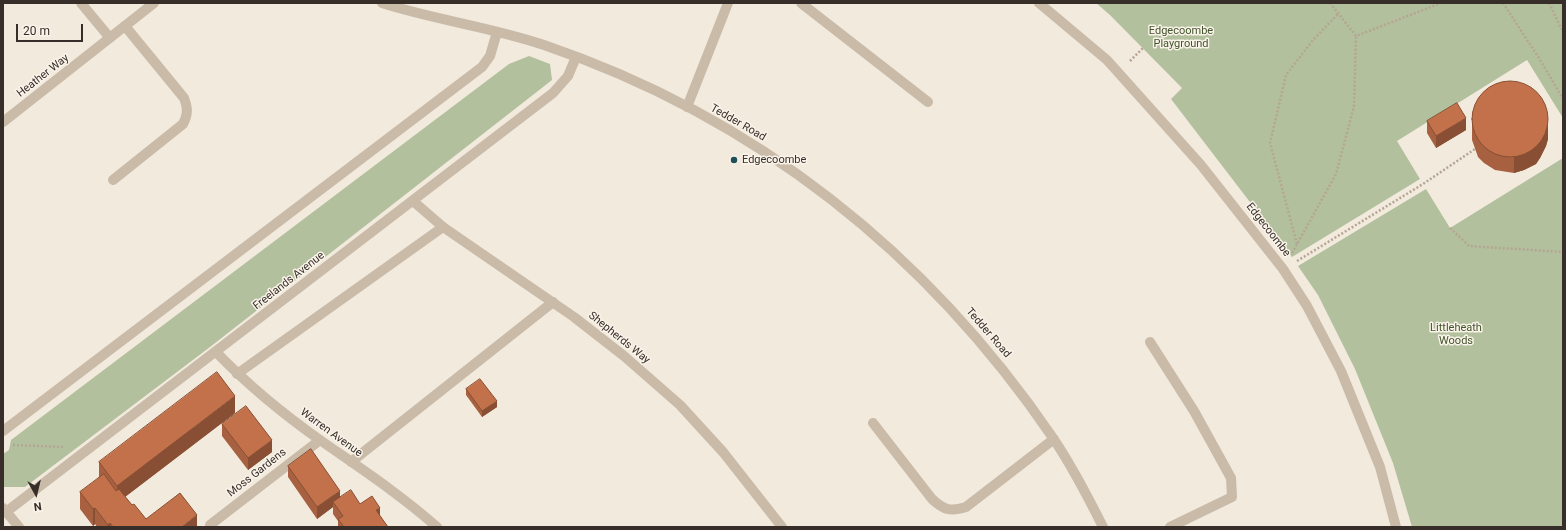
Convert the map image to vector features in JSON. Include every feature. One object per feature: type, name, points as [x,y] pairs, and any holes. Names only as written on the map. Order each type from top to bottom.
[{"type":"street","points":[[81,3],[110,38]]},
{"type":"street","name":"Heather Way","points":[[3,122],[154,3]]},
{"type":"street","name":"Tedder Road","points":[[382,3],[543,45],[632,80],[687,107],[753,144],[805,179],[846,210],[885,244],[941,299],[998,363],[1054,439],[1083,488],[1103,527]]},
{"type":"street","points":[[687,107],[728,3]]},
{"type":"street","points":[[801,3],[928,102]]},
{"type":"street","name":"Edgecoombe","points":[[1039,3],[1107,60],[1202,165],[1283,269],[1307,306],[1341,371],[1380,468],[1396,527]]},
{"type":"street","points":[[113,180],[182,124],[186,118],[187,110],[184,98],[124,26]]},
{"type":"street","points":[[3,431],[482,67],[490,56],[497,32]]},
{"type":"street","name":"Freelands Avenue","points":[[4,510],[91,448],[553,93],[568,76],[576,57]]},
{"type":"street","name":"Shepherds Way","points":[[413,201],[443,227],[510,275],[553,302],[624,356],[680,405],[723,452],[782,527]]},
{"type":"street","points":[[237,374],[443,227]]},
{"type":"street","points":[[351,462],[553,302]]},
{"type":"street","points":[[1150,342],[1194,411],[1231,478],[1232,497],[1170,527]]},
{"type":"street","name":"Warren Avenue","points":[[216,352],[237,374],[285,414],[408,503],[437,527]]},
{"type":"street","points":[[873,423],[932,499],[942,508],[954,510],[966,507],[1054,439]]},
{"type":"street","name":"Moss Gardens","points":[[210,525],[320,440]]},
{"type":"street","points":[[4,510],[19,527]]},
{"type":"path","points":[[1283,269],[1336,174],[1354,106],[1356,36],[1330,3]]},
{"type":"path","points":[[1356,36],[1441,3]]},
{"type":"path","points":[[1503,3],[1539,58],[1563,99]]},
{"type":"path","points":[[1549,3],[1563,32]]},
{"type":"path","points":[[1297,244],[1270,143],[1286,75],[1313,40],[1338,14]]},
{"type":"path","points":[[1283,269],[1422,184],[1475,149]]},
{"type":"path","points":[[1450,228],[1469,246],[1563,252]]},
{"type":"path","points":[[11,444],[91,448]]},
{"type":"green space","name":"Edgecoombe Playground","points":[[1096,3],[1563,3],[1563,118],[1527,60],[1397,141],[1420,179],[1292,257],[1171,99],[1182,88],[1110,15]]},
{"type":"green space","points":[[529,56],[550,64],[552,80],[210,347],[25,487],[4,487],[3,454],[9,450],[11,440],[509,64]]},
{"type":"green space","name":"Littleheath Woods","points":[[1563,158],[1563,527],[1412,527],[1393,463],[1355,369],[1318,295],[1298,266],[1426,189],[1450,228]]},
{"type":"building","points":[[1510,81],[1524,84],[1537,92],[1545,105],[1548,119],[1545,133],[1537,146],[1524,154],[1510,157],[1496,154],[1483,146],[1475,133],[1472,119],[1475,105],[1483,92],[1496,84]]},
{"type":"building","points":[[1457,103],[1466,118],[1436,136],[1427,121]]},
{"type":"building","points":[[217,372],[235,396],[117,486],[99,462]]},
{"type":"building","points":[[480,379],[497,401],[482,411],[466,389]]},
{"type":"building","points":[[246,406],[272,440],[248,458],[222,424]]},
{"type":"building","points":[[311,449],[340,491],[317,507],[288,466]]},
{"type":"building","points":[[104,474],[116,491],[119,489],[146,519],[180,493],[197,515],[182,527],[113,527],[110,523],[108,525],[80,492]]},
{"type":"building","points":[[351,490],[360,504],[372,496],[380,508],[376,510],[388,527],[344,527],[338,519],[343,516],[333,502]]},
{"type":"place","name":"Edgecoombe","points":[[734,160]]}]
